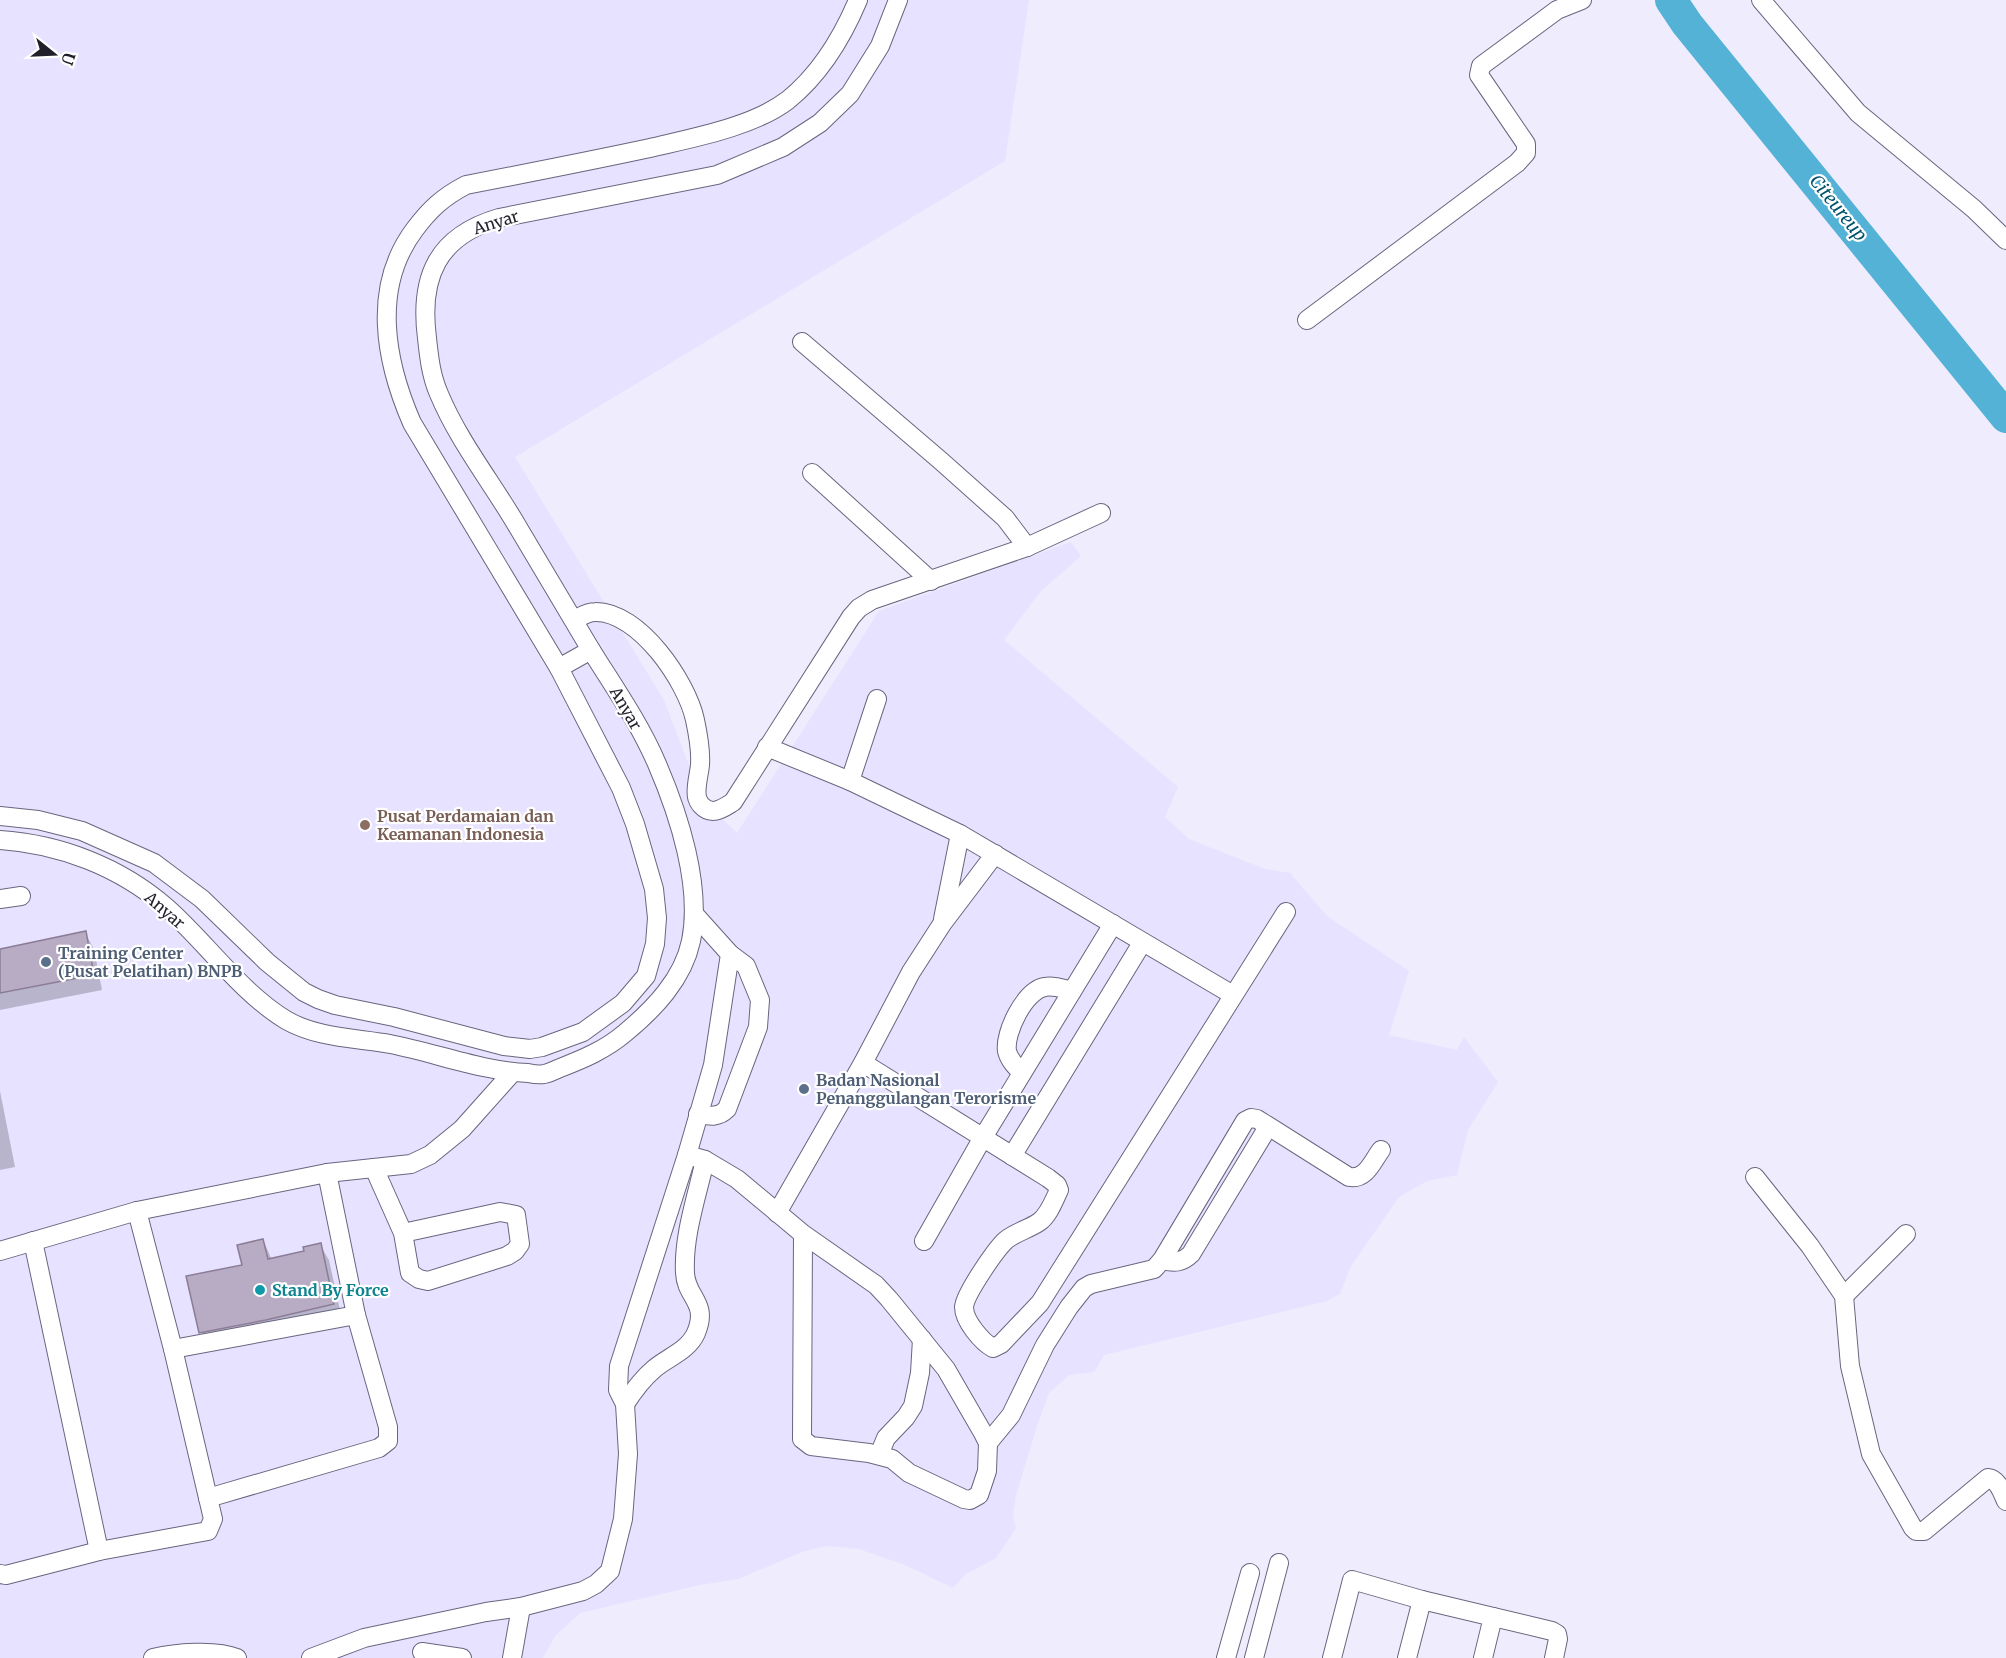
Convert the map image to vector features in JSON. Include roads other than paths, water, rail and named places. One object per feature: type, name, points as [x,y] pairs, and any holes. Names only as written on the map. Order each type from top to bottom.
[{"type":"street","name":"Anyar","points":[[0,816],[38,820],[82,831],[154,863],[202,899],[267,962],[304,992],[335,1005],[394,1017],[504,1046],[530,1049],[542,1047],[582,1032],[623,1003],[646,976],[652,960],[657,918],[654,889],[634,824],[621,788],[559,668],[412,423],[400,395],[391,360],[387,332],[387,292],[397,260],[408,238],[440,199],[466,185],[700,136],[741,124],[786,101],[806,82],[838,42],[858,0]]},
{"type":"street","name":"Anyar","points":[[0,840],[27,842],[67,852],[123,878],[165,906],[274,1011],[295,1025],[353,1040],[390,1044],[512,1073],[544,1074],[589,1057],[605,1047],[623,1035],[660,1001],[684,963],[690,945],[694,915],[686,850],[657,763],[632,714],[508,510],[460,437],[437,391],[430,363],[425,325],[429,276],[437,259],[460,234],[481,223],[717,175],[783,147],[820,123],[849,94],[880,46],[898,0]]},
{"type":"street","points":[[1307,320],[1517,163],[1526,153],[1526,144],[1479,75],[1479,71],[1481,66],[1553,5],[1582,0]]},
{"type":"street","points":[[1761,0],[1857,113],[1974,209],[2006,240]]},
{"type":"street","points":[[802,342],[941,460],[1005,518],[1028,547]]},
{"type":"street","points":[[812,474],[931,581]]},
{"type":"street","points":[[574,620],[592,612],[600,612],[628,624],[648,639],[675,674],[695,718],[700,763],[697,797],[700,805],[709,811],[718,811],[733,802],[851,616],[872,600],[1028,547],[1101,513]]},
{"type":"street","points":[[559,668],[591,650]]},
{"type":"street","points":[[850,781],[877,699]]},
{"type":"street","points":[[767,747],[850,781],[960,834],[1233,995]]},
{"type":"street","points":[[942,924],[960,834]]},
{"type":"street","points":[[777,1213],[912,972],[942,924],[995,854]]},
{"type":"street","points":[[0,899],[21,896]]},
{"type":"street","points":[[863,1063],[1057,1185],[1059,1190],[1046,1214],[1040,1221],[1012,1235],[994,1252],[967,1298],[964,1306],[965,1314],[978,1336],[993,1348],[1001,1344],[1040,1303],[1286,912]]},
{"type":"street","points":[[694,915],[730,954],[746,966],[760,1000],[758,1027],[727,1109],[715,1116],[698,1114]]},
{"type":"street","points":[[924,1241],[982,1139],[1113,924]]},
{"type":"street","points":[[1012,1156],[1142,943]]},
{"type":"street","points":[[311,1658],[364,1638],[486,1612],[521,1607],[583,1590],[610,1571],[623,1519],[628,1454],[625,1404],[618,1390],[619,1366],[687,1155],[713,1065],[730,954]]},
{"type":"street","points":[[248,988],[267,962]]},
{"type":"street","points":[[1022,1073],[1007,1053],[1006,1038],[1024,1003],[1035,991],[1044,987],[1072,991]]},
{"type":"street","points":[[542,1047],[544,1074]]},
{"type":"street","points":[[0,1251],[137,1211],[327,1173],[411,1164],[430,1155],[462,1129],[512,1073]]},
{"type":"street","points":[[988,1443],[1011,1415],[1045,1345],[1073,1301],[1084,1288],[1091,1284],[1154,1269],[1162,1260],[1245,1121],[1251,1118],[1257,1119],[1349,1177],[1356,1179],[1363,1176],[1381,1150]]},
{"type":"street","points":[[1162,1260],[1174,1263],[1187,1258],[1268,1126]]},
{"type":"street","points":[[687,1155],[705,1160],[737,1179],[803,1234],[876,1285],[946,1369],[988,1443],[989,1455],[985,1479],[979,1496],[970,1500],[949,1494],[909,1473],[892,1459],[847,1449],[811,1446],[801,1439],[803,1234]]},
{"type":"street","points":[[625,1404],[638,1383],[656,1367],[681,1351],[691,1342],[696,1333],[700,1310],[698,1301],[685,1279],[684,1262],[705,1160]]},
{"type":"street","points":[[374,1168],[404,1233],[410,1273],[419,1279],[428,1281],[507,1256],[520,1244],[516,1215],[500,1212],[404,1233]]},
{"type":"street","points":[[208,1497],[379,1448],[388,1441],[388,1427],[356,1315],[327,1173]]},
{"type":"street","points":[[1755,1177],[1810,1246],[1844,1296],[1850,1366],[1871,1454],[1913,1528],[1916,1531],[1924,1531],[1988,1478],[1997,1483],[2006,1501]]},
{"type":"street","points":[[1198,1199],[1218,1210]]},
{"type":"street","points":[[0,1574],[6,1575],[99,1551],[208,1531],[213,1519],[173,1349],[137,1211]]},
{"type":"street","points":[[1844,1296],[1906,1234]]},
{"type":"street","points":[[33,1241],[99,1551]]},
{"type":"street","points":[[173,1349],[356,1315]]},
{"type":"street","points":[[879,1455],[886,1438],[913,1406],[920,1372],[922,1339]]},
{"type":"street","points":[[1254,1658],[1280,1563]]},
{"type":"street","points":[[1226,1658],[1250,1573]]},
{"type":"street","points":[[1332,1658],[1352,1580],[1422,1600],[1552,1631],[1557,1634],[1558,1639],[1554,1658]]},
{"type":"street","points":[[1407,1658],[1422,1600]]},
{"type":"street","points":[[512,1658],[521,1607]]},
{"type":"street","points":[[1483,1658],[1493,1617]]},
{"type":"street","points":[[425,1625],[422,1655],[462,1658]]},
{"type":"street","points":[[153,1658],[205,1653],[237,1658]]},
{"type":"waterway","name":"Citeureup","points":[[1671,0],[1687,24],[2006,417]]},
{"type":"place","name":"Pusat Perdamaian dan Keamanan Indonesia","points":[[365,825]]},
{"type":"place","name":"Training Center (Pusat Pelatihan) BNPB","points":[[46,962]]},
{"type":"place","name":"Badan Nasional Penanggulangan Terorisme","points":[[804,1089]]},
{"type":"place","name":"Stand By Force","points":[[260,1290]]}]
